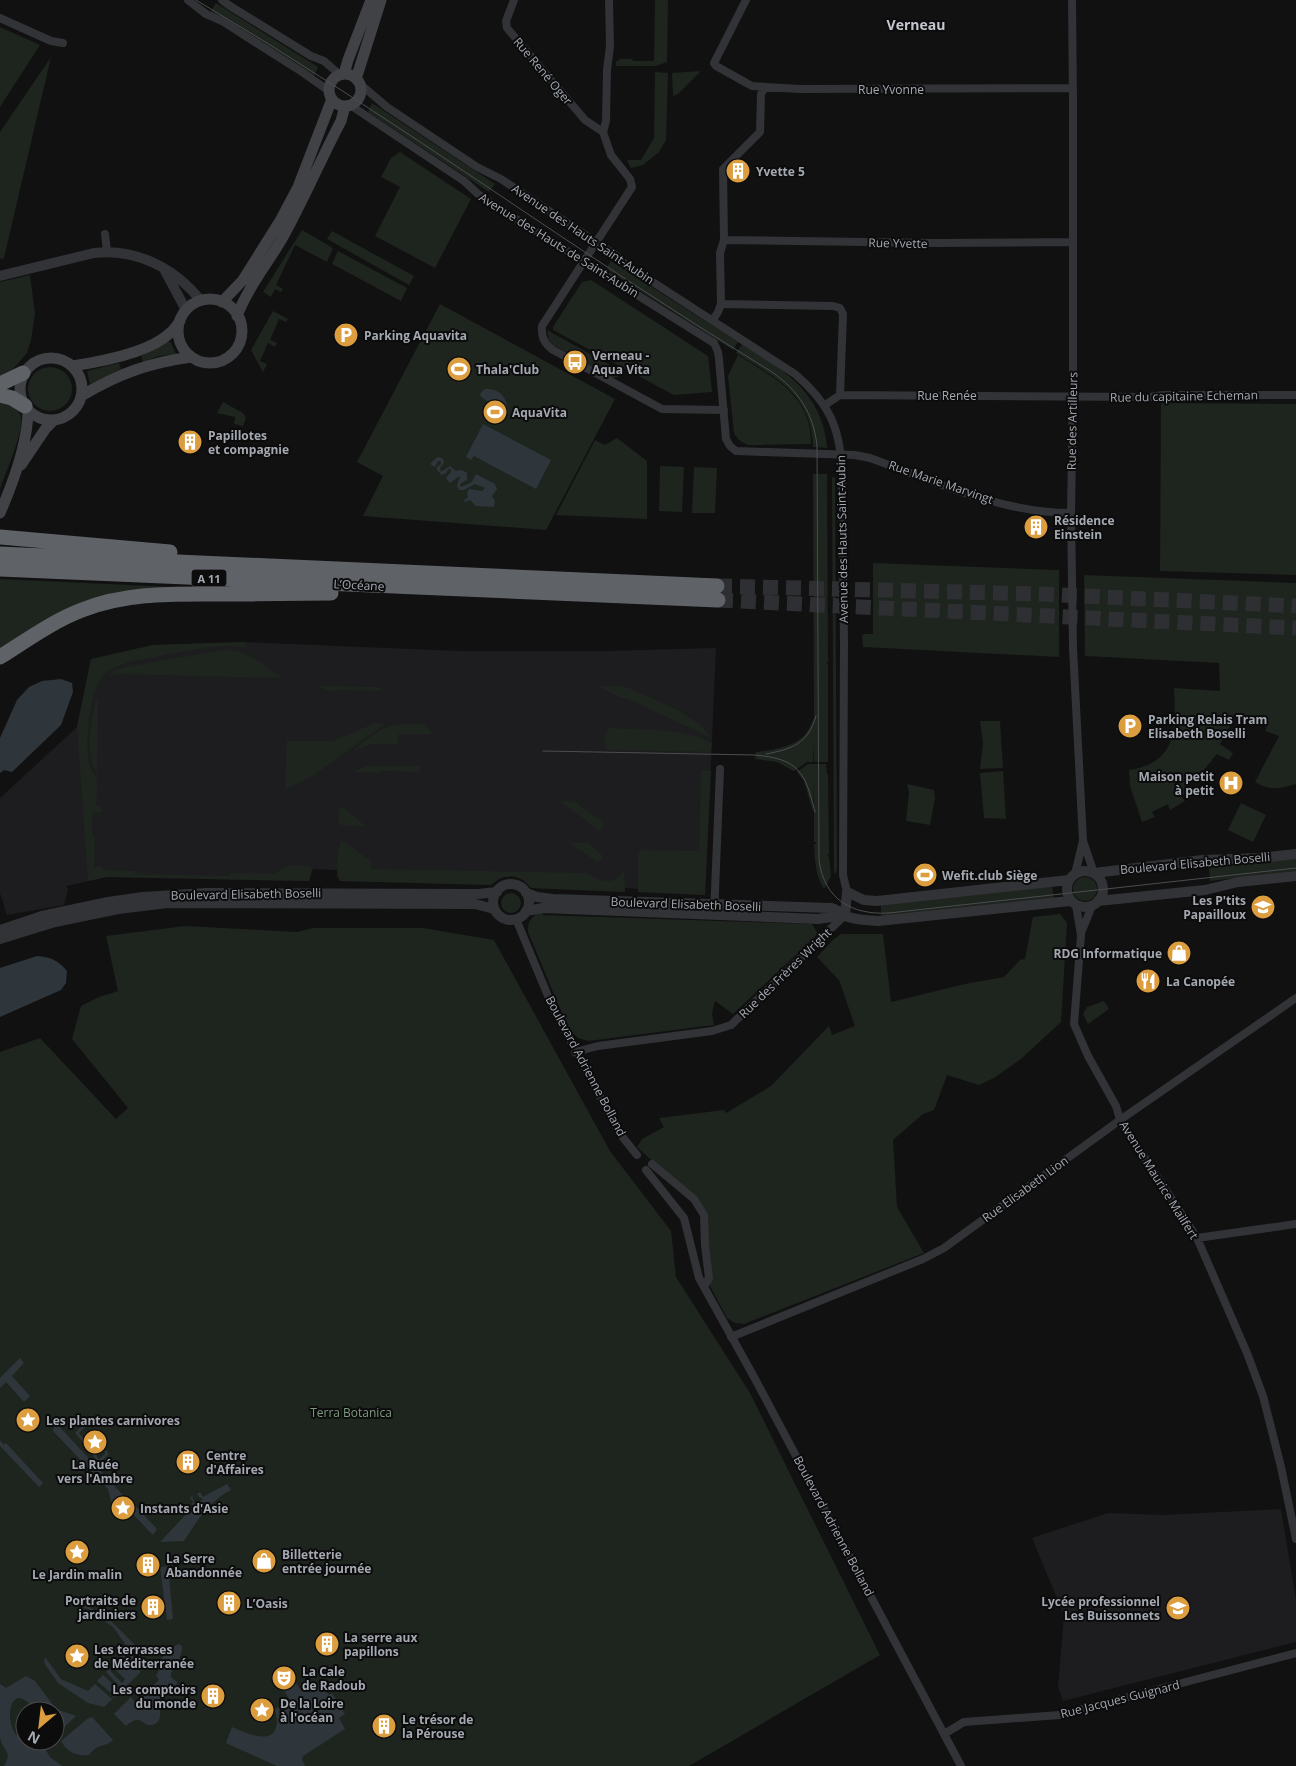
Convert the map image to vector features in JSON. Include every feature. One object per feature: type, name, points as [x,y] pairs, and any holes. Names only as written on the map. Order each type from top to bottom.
[{"type":"highway","points":[[0,384],[23,374]]},
{"type":"highway","points":[[0,395],[12,398],[26,408]]},
{"type":"highway","points":[[0,537],[184,553],[208,563]]},
{"type":"highway","name":"L’Océane","points":[[0,554],[208,563],[718,593],[417,588],[0,569]]},
{"type":"highway","points":[[0,657],[83,609],[117,599],[179,594],[329,593],[398,595],[417,588]]},
{"type":"main road","points":[[222,302],[243,280],[298,187],[330,95],[332,81],[342,74],[372,0]]},
{"type":"main road","points":[[237,316],[244,300],[276,249],[299,207],[348,106],[359,97],[358,81],[381,0]]},
{"type":"main road","points":[[342,74],[350,75],[358,81]]},
{"type":"main road","points":[[330,95],[338,104],[348,106]]},
{"type":"main road","points":[[72,366],[100,362],[128,354],[155,343],[170,333],[186,310],[202,301],[214,300],[222,302],[232,309],[240,324],[241,336],[237,347],[231,355],[223,360],[213,363],[200,361],[191,357],[179,341],[180,321]]},
{"type":"main road","points":[[81,396],[107,380],[133,370],[162,361],[191,357]]},
{"type":"main road","points":[[1,511],[16,472],[28,420],[26,408],[20,397],[19,387],[23,374],[34,362],[43,359],[58,359],[72,366],[80,378],[81,396],[73,411],[66,416],[54,420],[46,428],[16,472]]},
{"type":"main road","points":[[26,408],[41,418],[54,420]]},
{"type":"street","points":[[188,0],[206,14],[222,21],[302,72],[330,95]]},
{"type":"street","points":[[222,0],[342,74]]},
{"type":"street","name":"Rue René Oger","points":[[514,0],[506,21],[507,28],[585,120],[603,132]]},
{"type":"street","points":[[609,0],[610,46],[607,70],[606,121],[603,132],[611,155],[632,184],[630,191],[595,241],[542,326],[541,334],[545,344],[553,350],[662,409],[724,410]]},
{"type":"street","name":"Rue Yvonne","points":[[746,0],[714,63],[716,66],[752,86],[824,89],[1072,88]]},
{"type":"street","name":"Rue des Artilleurs","points":[[1072,0],[1071,513],[1073,648],[1083,841],[1094,874]]},
{"type":"street","points":[[0,18],[51,41],[63,43]]},
{"type":"street","name":"Avenue des Hauts de Saint-Aubin","points":[[358,81],[387,107],[477,167],[501,179]]},
{"type":"street","points":[[713,320],[721,304],[720,253],[724,240],[723,169],[760,132],[761,94],[765,87]]},
{"type":"street","name":"Avenue des Hauts de Saint-Aubin","points":[[348,106],[464,181],[478,194],[714,344],[718,352],[724,410]]},
{"type":"street","name":"Avenue des Hauts Saint-Aubin","points":[[501,179],[595,241],[626,264],[795,374],[811,387],[825,405],[834,424],[841,454],[844,633],[843,876],[847,892]]},
{"type":"street","points":[[105,234],[107,251]]},
{"type":"street","name":"Rue Yvette","points":[[724,240],[927,243],[1072,242]]},
{"type":"street","points":[[0,276],[94,253],[107,251],[123,252],[140,257],[163,268],[190,286],[202,301]]},
{"type":"street","points":[[163,268],[186,310]]},
{"type":"street","points":[[721,304],[833,306],[840,308],[842,314],[840,395],[825,405]]},
{"type":"street","name":"Rue Renée","points":[[840,395],[1072,396]]},
{"type":"street","name":"Rue du capitaine Echeman","points":[[1072,396],[1150,398],[1163,395],[1296,395]]},
{"type":"street","name":"Rue Marie Marvingt","points":[[724,410],[726,439],[736,451],[855,455],[870,458],[982,498],[1021,508],[1071,513]]},
{"type":"street","points":[[715,910],[720,769]]},
{"type":"street","name":"Rue des Artilleurs","points":[[1072,877],[1083,841]]},
{"type":"street","name":"Boulevard Elisabeth Boselli","points":[[1094,874],[1204,860],[1244,859],[1296,854]]},
{"type":"street","points":[[845,915],[847,892],[864,900],[877,900],[1072,877],[1083,871],[1094,874],[1102,884],[1102,894],[1095,904],[1084,907],[1073,903],[1067,893],[1072,877]]},
{"type":"street","name":"Boulevard Elisabeth Boselli","points":[[1095,904],[1205,890],[1238,882],[1296,876]]},
{"type":"street","points":[[503,886],[520,887],[526,893],[528,902],[526,911],[516,919],[503,918],[494,908],[496,892],[503,886]]},
{"type":"street","name":"Boulevard Elisabeth Boselli","points":[[0,930],[51,914],[143,897],[206,893],[478,894],[496,892]]},
{"type":"street","name":"Boulevard Elisabeth Boselli","points":[[526,893],[537,897],[553,899],[715,910]]},
{"type":"street","points":[[0,939],[55,922],[118,909],[168,903],[475,904],[494,908]]},
{"type":"street","name":"Boulevard Elisabeth Boselli","points":[[526,911],[543,908],[715,910],[831,908],[857,919],[878,921],[1073,903]]},
{"type":"street","name":"Avenue Maurice Mailfert","points":[[1073,903],[1080,935],[1074,1024],[1088,1056],[1116,1106],[1120,1120],[1197,1238],[1263,1396],[1281,1467],[1296,1539]]},
{"type":"street","name":"Avenue Maurice Mailfert","points":[[1080,935],[1095,904]]},
{"type":"street","name":"Rue des Frères Wright","points":[[575,1052],[598,1046],[712,1031],[731,1025],[845,915]]},
{"type":"street","name":"Boulevard Adrienne Bolland","points":[[516,919],[552,1008],[620,1134],[637,1156]]},
{"type":"street","name":"Rue Elisabeth Lion","points":[[731,1337],[922,1259],[944,1248],[1120,1120],[1296,998]]},
{"type":"street","name":"Boulevard Adrienne Bolland","points":[[704,1287],[709,1278],[704,1215],[694,1199],[649,1167],[684,1218],[699,1278],[731,1337],[754,1377],[961,1766]]},
{"type":"street","points":[[1197,1238],[1296,1224]]},
{"type":"street","name":"Rue Jacques Guignard","points":[[944,1734],[964,1722],[1060,1715],[1296,1653]]},
{"type":"shaded area","points":[[485,389],[495,390],[502,395],[507,403],[508,413],[505,413],[481,397],[480,394]]},
{"type":"shaded area","points":[[483,424],[551,460],[536,489],[474,456],[471,460],[466,457]]},
{"type":"shaded area","points":[[439,457],[443,459],[444,463],[440,468],[441,472],[450,466],[456,471],[462,470],[467,473],[467,480],[460,484],[461,487],[472,482],[476,474],[495,484],[497,489],[492,496],[495,501],[494,507],[476,506],[470,500],[463,501],[468,497],[469,489],[482,491],[485,488],[475,484],[464,490],[459,490],[457,485],[460,477],[450,483],[446,478],[451,469],[448,469],[442,475],[437,470],[441,461],[438,461],[435,467],[430,464]]},
{"type":"shaded area","points":[[245,642],[460,651],[605,651],[716,648],[705,895],[638,892],[638,889],[625,888],[625,892],[531,888],[523,879],[512,876],[500,878],[491,885],[340,881],[337,877],[337,870],[313,869],[309,881],[107,877],[66,886],[68,890],[64,905],[7,915],[0,893],[0,798],[77,727],[91,659],[153,645]]},
{"type":"shaded area","points":[[61,679],[72,683],[73,692],[61,725],[12,772],[4,770],[0,773],[0,738],[17,700],[29,687],[42,681]]},
{"type":"shaded area","points":[[37,956],[54,960],[64,967],[67,971],[66,983],[61,990],[0,1017],[0,968]]},
{"type":"shaded area","points":[[20,1358],[24,1363],[12,1376],[30,1396],[24,1402],[6,1382],[0,1388],[0,1378]]},
{"type":"shaded area","points":[[55,1422],[123,1495],[123,1499],[130,1500],[157,1529],[153,1535],[118,1499],[119,1514],[113,1508],[108,1489],[53,1431]]},
{"type":"shaded area","points":[[0,1440],[4,1445],[6,1443],[43,1483],[39,1487],[0,1446]]},
{"type":"shaded area","points":[[227,1484],[231,1490],[210,1506],[184,1541],[160,1542],[193,1507],[193,1502],[190,1498],[192,1496],[195,1505],[203,1499],[197,1494],[200,1492],[203,1497]]},
{"type":"shaded area","name":"Lycée professionnel Les Buissonnets","points":[[1281,1509],[1296,1600],[1296,1642],[1063,1701],[1058,1687],[1064,1615],[1032,1538],[1108,1513],[1162,1515]]},
{"type":"shaded area","points":[[168,1566],[173,1619],[167,1620],[160,1567]]},
{"type":"shaded area","points":[[86,1605],[110,1620],[136,1646],[130,1651],[113,1627],[88,1609],[83,1608]]},
{"type":"shaded area","points":[[179,1644],[182,1646],[181,1653],[171,1673],[171,1677],[177,1682],[177,1686],[171,1694],[161,1697],[158,1722],[147,1725],[136,1720],[126,1726],[114,1714],[131,1697],[135,1702],[159,1680],[156,1675],[159,1671],[154,1665]]},
{"type":"shaded area","points":[[127,1649],[140,1662],[140,1673],[104,1707],[88,1703],[58,1683],[44,1663],[45,1657],[61,1679],[88,1691],[95,1684],[112,1699],[115,1694],[97,1681],[103,1675],[113,1684],[111,1686],[115,1690],[119,1686],[106,1672],[109,1669],[122,1683],[125,1679],[111,1666]]},
{"type":"shaded area","points":[[286,1667],[302,1692],[318,1684],[329,1695],[332,1693],[345,1714],[339,1718],[345,1729],[303,1756],[302,1759],[305,1766],[277,1766],[226,1743],[232,1727],[252,1735],[266,1736],[272,1734],[277,1721],[275,1709],[290,1700],[274,1675]]},
{"type":"shaded area","points":[[26,1676],[35,1681],[50,1701],[26,1701],[19,1698],[13,1701],[10,1709],[10,1718],[15,1733],[15,1751],[46,1751],[50,1757],[62,1766],[4,1766],[8,1757],[0,1737],[0,1684],[6,1688]]},
{"type":"shaded area","points":[[65,1712],[76,1716],[65,1726]]},
{"type":"shaded area","points":[[92,1717],[113,1740],[96,1748],[89,1755],[76,1754],[65,1747],[65,1738]]},
{"type":"green space","points":[[655,0],[668,0],[667,62],[656,66],[616,66],[616,61],[619,61],[619,59],[654,61]]},
{"type":"green space","points":[[216,3],[318,67],[314,76],[211,11]]},
{"type":"green space","points":[[0,27],[40,45],[0,107]]},
{"type":"green space","points":[[51,57],[4,258],[0,259],[0,132]]},
{"type":"green space","points":[[701,71],[678,94],[673,96],[672,73]]},
{"type":"green space","points":[[655,72],[668,73],[666,140],[659,152],[643,165],[631,168],[627,160],[641,160],[654,138]]},
{"type":"green space","points":[[372,103],[495,184],[489,192],[368,112]]},
{"type":"green space","points":[[400,152],[471,199],[435,268],[375,236],[400,187],[381,177],[391,158]]},
{"type":"green space","points":[[302,230],[333,248],[327,262],[295,245],[276,285],[283,289],[281,292],[275,289],[271,297],[263,292]]},
{"type":"green space","points":[[332,231],[414,276],[409,285],[327,239]]},
{"type":"green space","points":[[338,251],[407,288],[401,301],[332,264]]},
{"type":"green space","points":[[611,261],[738,342],[733,350],[606,269]]},
{"type":"green space","points":[[30,275],[35,314],[31,340],[27,353],[13,369],[0,377],[0,282]]},
{"type":"green space","points":[[591,280],[708,356],[712,392],[674,395],[553,330],[553,327],[582,282]]},
{"type":"green space","name":"AquaVita","points":[[440,304],[615,399],[546,530],[363,516],[383,476],[357,462]]},
{"type":"green space","points":[[273,311],[288,319],[286,322],[279,319],[270,340],[277,343],[275,347],[268,343],[260,361],[267,364],[263,372],[251,350]]},
{"type":"green space","points":[[547,330],[621,371],[618,377],[612,378],[555,346],[549,340]]},
{"type":"green space","points":[[170,341],[176,354],[159,356],[143,362],[141,356]]},
{"type":"green space","points":[[742,344],[772,363],[799,385],[818,412],[824,429],[827,448],[813,447],[811,429],[806,413],[789,389],[736,353]]},
{"type":"green space","points":[[738,355],[777,381],[798,401],[810,427],[811,444],[748,445],[736,437],[728,376]]},
{"type":"green space","points":[[119,363],[121,369],[90,384],[87,371]]},
{"type":"green space","points":[[46,367],[54,367],[66,373],[72,389],[66,405],[54,411],[46,411],[34,405],[28,393],[28,385],[34,373]]},
{"type":"green space","points":[[5,400],[19,412],[21,424],[17,442],[0,489],[0,401]]},
{"type":"green space","points":[[223,402],[243,413],[246,418],[243,426],[234,424],[235,417],[217,413]]},
{"type":"green space","points":[[1161,403],[1296,404],[1296,575],[1160,571]]},
{"type":"green space","points":[[617,438],[647,461],[647,519],[556,515],[595,440],[605,445]]},
{"type":"green space","points":[[660,466],[684,467],[682,512],[659,511]]},
{"type":"green space","points":[[694,467],[717,468],[715,513],[692,513]]},
{"type":"green space","points":[[813,474],[827,474],[828,662],[826,664],[828,664],[828,762],[814,762],[814,745],[813,762],[807,762],[794,771],[777,762],[755,759],[756,752],[777,749],[797,741],[807,732],[814,718]]},
{"type":"green space","points":[[832,477],[835,478],[836,873],[834,873]]},
{"type":"green space","points":[[873,563],[1059,570],[1059,657],[863,647],[862,636],[864,634],[873,634]]},
{"type":"green space","points":[[1084,575],[1296,583],[1296,784],[1275,788],[1265,787],[1255,782],[1279,736],[1265,731],[1267,727],[1252,720],[1250,723],[1235,717],[1220,744],[1233,753],[1229,760],[1217,754],[1203,771],[1186,784],[1190,790],[1181,796],[1185,801],[1170,810],[1168,804],[1152,812],[1155,817],[1142,822],[1130,786],[1129,770],[1145,766],[1157,760],[1171,741],[1175,716],[1174,688],[1220,691],[1219,663],[1085,656]]},
{"type":"green space","points":[[0,579],[195,588],[127,593],[0,652]]},
{"type":"green space","points":[[245,642],[245,648],[225,646],[205,648],[129,662],[109,670],[103,676],[93,697],[88,736],[90,766],[97,784],[96,805],[103,812],[92,813],[92,836],[95,836],[94,867],[102,867],[104,870],[135,871],[135,874],[229,876],[230,873],[274,874],[288,866],[310,866],[312,869],[309,881],[107,877],[88,881],[77,727],[91,659],[153,645]]},
{"type":"green space","points":[[233,650],[248,655],[282,678],[115,674],[108,677],[114,671],[125,667]]},
{"type":"green space","points":[[315,686],[379,687],[383,691],[335,690],[334,692]]},
{"type":"green space","points":[[598,686],[629,688],[676,709],[702,726],[711,738],[633,701],[619,697]]},
{"type":"green space","points":[[97,697],[97,773],[91,756],[90,736]]},
{"type":"green space","points":[[980,721],[1000,721],[1003,768],[980,769],[983,743]]},
{"type":"green space","points":[[375,723],[385,724],[314,775],[285,790],[287,741],[333,741]]},
{"type":"green space","points":[[401,724],[424,724],[433,734],[399,734],[397,744],[370,744],[353,751],[381,730]]},
{"type":"green space","points":[[608,728],[661,730],[687,734],[712,743],[711,752],[607,750],[604,741]]},
{"type":"green space","points":[[808,764],[826,764],[828,774],[829,854],[827,855],[829,857],[831,876],[824,889],[817,873],[815,862],[814,777],[813,812],[804,781],[797,772]]},
{"type":"green space","points":[[367,766],[420,766],[420,772],[352,772]]},
{"type":"green space","points":[[701,770],[711,771],[705,895],[638,892],[638,855],[641,850],[699,851]]},
{"type":"green space","points":[[1003,771],[1006,819],[984,818],[980,773]]},
{"type":"green space","points":[[907,784],[934,790],[935,798],[930,825],[906,821],[909,792]]},
{"type":"green space","points":[[559,800],[575,802],[602,821],[604,824],[603,828],[599,831]]},
{"type":"green space","points":[[1241,803],[1266,815],[1253,842],[1228,830]]},
{"type":"green space","points":[[339,808],[344,808],[367,827],[340,825],[338,822]]},
{"type":"green space","points":[[342,840],[371,861],[371,869],[585,873],[599,880],[611,881],[621,875],[624,868],[625,892],[531,888],[527,883],[512,876],[501,878],[491,885],[340,881],[337,860]]},
{"type":"green space","points":[[569,843],[589,843],[602,855],[602,859],[597,862]]},
{"type":"green space","points":[[1296,858],[1296,871],[1210,881],[1209,868]]},
{"type":"green space","points":[[1085,877],[1093,881],[1097,889],[1093,897],[1085,901],[1077,897],[1073,889],[1077,881]]},
{"type":"green space","points":[[1052,886],[1054,898],[881,918],[881,904],[885,906],[887,904]]},
{"type":"green space","points":[[507,893],[515,893],[521,899],[521,907],[515,913],[507,913],[501,907],[501,899]]},
{"type":"green space","points":[[543,911],[543,915],[812,924],[818,934],[733,1014],[715,1001],[712,1014],[714,1025],[588,1041],[578,1038],[568,1028],[528,932],[531,919]]},
{"type":"green space","points":[[1060,914],[1067,923],[1061,1022],[1021,1059],[994,1078],[979,1085],[947,1075],[934,1110],[923,1114],[893,1140],[897,1207],[924,1253],[744,1324],[735,1323],[727,1318],[710,1286],[704,1228],[696,1201],[637,1147],[642,1139],[664,1127],[659,1118],[724,1110],[726,1113],[771,1086],[829,1026],[832,1035],[855,1026],[839,980],[817,957],[841,934],[883,934],[891,1002],[965,984],[1004,977],[1020,960],[1025,959],[1033,917]]},
{"type":"green space","name":"Terra Botanica","points":[[185,926],[298,932],[312,928],[423,928],[494,940],[610,1151],[671,1231],[676,1277],[750,1393],[880,1655],[689,1766],[0,1766],[0,1052],[40,1038],[116,1119],[128,1108],[72,1039],[81,1006],[99,997],[118,991],[106,936]]},
{"type":"green space","points":[[1104,1001],[1109,1009],[1088,1024],[1083,1014],[1087,1007]]},
{"type":"waterway","points":[[89,1434],[91,1438],[88,1439],[86,1437],[83,1440],[77,1433],[85,1425],[95,1424]]},
{"type":"waterway","points":[[83,1440],[87,1446],[89,1444],[91,1446],[89,1449],[92,1452]]},
{"type":"waterway","points":[[94,1454],[98,1462],[107,1454],[106,1452]]},
{"type":"tunnel","points":[[717,586],[1041,594],[1296,606]]},
{"type":"tunnel","points":[[718,600],[1296,628]]},
{"type":"tram line","points":[[196,0],[342,90],[627,280],[772,372],[797,395],[812,423],[817,446],[819,861],[827,886],[842,902],[852,908],[863,911],[889,913],[1296,868]]},
{"type":"tram line","points":[[766,754],[784,750],[798,744],[808,733],[816,716]]},
{"type":"tram line","points":[[543,751],[755,755],[770,757],[791,764],[798,770],[808,787],[815,812]]},
{"type":"place","name":"Yvette 5","points":[[738,171]]},
{"type":"place","name":"Parking Aquavita","points":[[346,335]]},
{"type":"place","name":"Verneau - Aqua Vita","points":[[575,362]]},
{"type":"place","name":"Thala'Club","points":[[459,369]]},
{"type":"place","name":"AquaVita","points":[[495,412]]},
{"type":"place","name":"Papillotes et compagnie","points":[[190,442]]},
{"type":"place","name":"Résidence Einstein","points":[[1036,527]]},
{"type":"place","name":"Parking Relais Tram Elisabeth Boselli","points":[[1130,726]]},
{"type":"place","name":"Maison petit à petit","points":[[1231,783]]},
{"type":"place","name":"Wefit.club Siège","points":[[925,875]]},
{"type":"place","name":"Les P'tits Papailloux","points":[[1263,907]]},
{"type":"place","name":"RDG Informatique","points":[[1179,953]]},
{"type":"place","name":"La Canopée","points":[[1148,981]]},
{"type":"place","name":"Les plantes carnivores","points":[[28,1420]]},
{"type":"place","name":"La Ruée vers l'Ambre","points":[[95,1442]]},
{"type":"place","name":"Centre d'Affaires","points":[[188,1462]]},
{"type":"place","name":"Instants d'Asie","points":[[123,1508]]},
{"type":"place","name":"Le Jardin malin","points":[[77,1552]]},
{"type":"place","name":"Billetterie entrée journée","points":[[264,1561]]},
{"type":"place","name":"La Serre Abandonnée","points":[[148,1565]]},
{"type":"place","name":"L’Oasis","points":[[229,1603]]},
{"type":"place","name":"Portraits de jardiniers","points":[[153,1607]]},
{"type":"place","name":"Lycée professionnel Les Buissonnets","points":[[1178,1608]]},
{"type":"place","name":"La serre aux papillons","points":[[327,1644]]},
{"type":"place","name":"Les terrasses de Méditerranée","points":[[77,1656]]},
{"type":"place","name":"La Cale de Radoub","points":[[284,1678]]},
{"type":"place","name":"Les comptoirs du monde","points":[[213,1696]]},
{"type":"place","name":"De la Loire à l'océan","points":[[262,1710]]},
{"type":"place","name":"Le trésor de la Pérouse","points":[[384,1726]]},
{"type":"district","name":"Verneau","points":[[916,24]]}]
